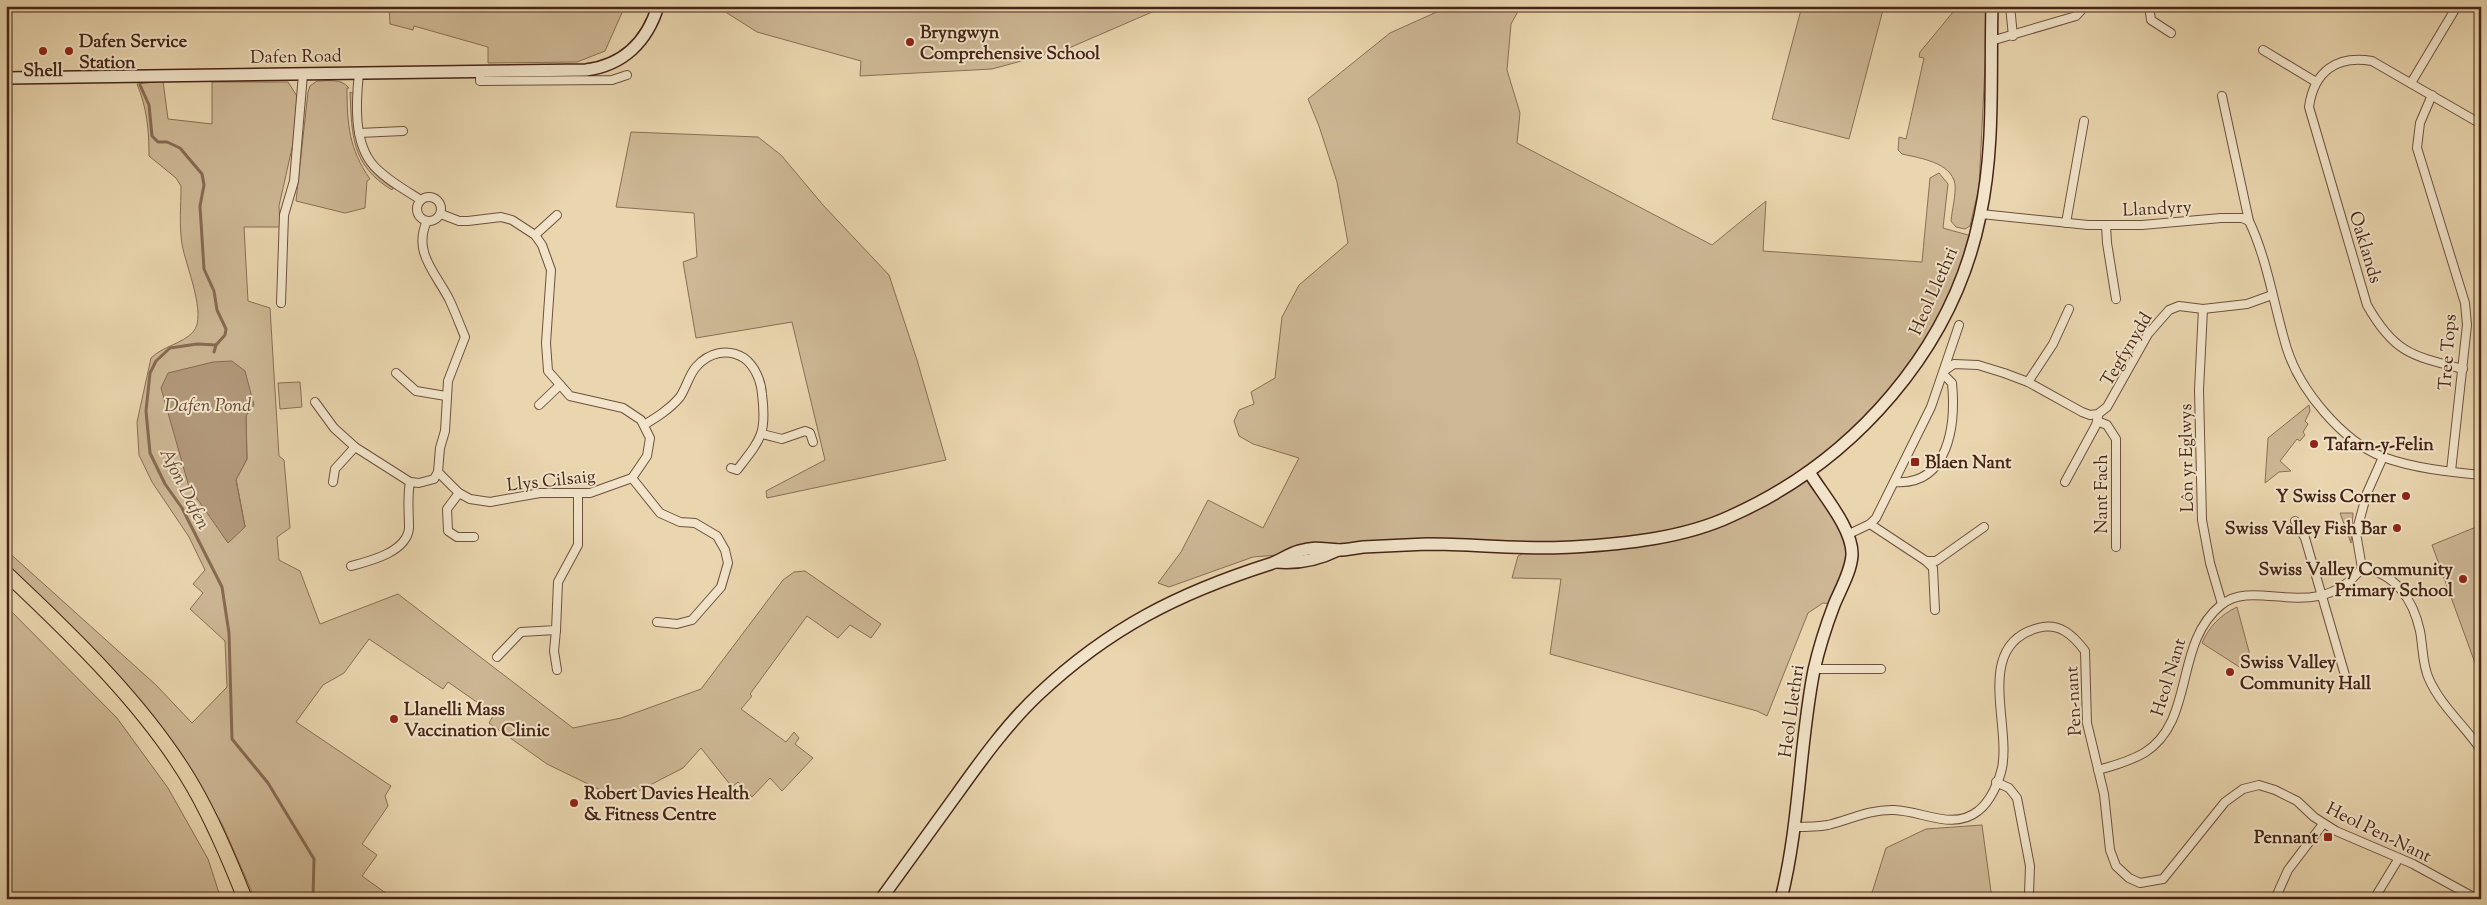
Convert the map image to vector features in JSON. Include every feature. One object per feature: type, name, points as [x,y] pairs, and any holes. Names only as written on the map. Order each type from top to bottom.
[{"type":"highway","points":[[6,573],[112,680],[173,755],[194,788],[219,836],[245,899]]},
{"type":"main road","name":"Dafen Road","points":[[6,78],[586,70],[603,68],[619,61],[631,51],[645,38],[658,6]]},
{"type":"main road","name":"Heol Llethri","points":[[1781,899],[1794,827],[1804,730],[1814,669],[1821,641],[1852,556],[1849,534],[1809,472],[1854,436],[1892,396],[1931,342],[1959,285],[1981,214],[1989,152],[1992,6]]},
{"type":"main road","points":[[881,899],[994,744],[1038,695],[1090,652],[1151,611],[1212,583],[1276,562],[1292,564],[1310,561],[1338,550],[1427,544],[1572,547],[1684,532],[1729,518],[1778,492],[1809,472]]},
{"type":"street","points":[[2010,6],[2013,36]]},
{"type":"street","points":[[1991,41],[2076,16],[2085,6]]},
{"type":"street","points":[[2149,6],[2151,20],[2171,33]]},
{"type":"street","points":[[2411,83],[2457,6]]},
{"type":"street","points":[[2263,50],[2316,82]]},
{"type":"street","name":"Oaklands","points":[[2463,369],[2415,357],[2381,329],[2367,304],[2309,108],[2316,82],[2334,63],[2354,58],[2372,60],[2481,124]]},
{"type":"street","points":[[480,71],[480,80],[612,80],[627,75]]},
{"type":"street","points":[[359,73],[359,133],[364,150],[373,165],[386,177],[421,200]]},
{"type":"street","points":[[281,303],[284,214],[294,181],[303,74]]},
{"type":"street","name":"Tree Tops","points":[[2432,95],[2420,123],[2417,148],[2465,304],[2467,325],[2451,471]]},
{"type":"street","points":[[2222,96],[2249,221],[2258,238],[2288,351],[2301,382],[2309,394],[2347,433],[2383,457],[2481,475]]},
{"type":"street","points":[[2066,224],[2084,121]]},
{"type":"street","points":[[359,133],[403,131]]},
{"type":"street","points":[[427,197],[438,200],[442,207],[441,214],[435,220],[427,221],[420,218],[417,211],[421,200],[427,197]]},
{"type":"street","points":[[441,214],[458,221],[468,222],[500,217],[512,220],[536,236],[542,245],[551,270],[546,343],[548,371],[570,396],[623,408],[641,420],[650,438],[647,456],[632,478],[660,514],[680,522],[695,523],[717,536],[725,550],[728,563],[721,586],[692,620],[677,624],[657,622]]},
{"type":"street","name":"Llandyry","points":[[1981,214],[2066,224],[2106,225],[2222,218],[2242,218],[2249,221]]},
{"type":"street","points":[[536,236],[557,215]]},
{"type":"street","points":[[315,402],[334,428],[355,447],[410,482],[419,484],[434,479],[438,472],[440,448],[445,431],[448,381],[466,337],[449,300],[424,258],[422,236],[427,221]]},
{"type":"street","points":[[2106,225],[2116,300]]},
{"type":"street","name":"Tegfynydd","points":[[2065,482],[2098,418],[2112,400],[2148,334],[2161,316],[2179,306],[2202,309],[2247,304],[2272,295]]},
{"type":"street","points":[[2028,382],[2053,344],[2070,309]]},
{"type":"street","name":"Lôn yr Eglwys","points":[[2202,309],[2199,390],[2203,465],[2202,520],[2210,563],[2222,604]]},
{"type":"street","points":[[1849,534],[1870,524],[1876,518],[1895,482],[1931,407],[1959,325]]},
{"type":"street","points":[[644,425],[664,413],[680,397],[696,367],[710,356],[725,351],[737,354],[751,363],[761,384],[764,411],[762,434],[756,447],[737,470],[732,468]]},
{"type":"street","points":[[1944,373],[1954,364],[1978,365],[2028,382],[2082,412],[2098,418]]},
{"type":"street","points":[[396,373],[416,391],[446,396]]},
{"type":"street","points":[[1895,482],[1907,483],[1929,474],[1939,463],[1946,448],[1954,403],[1952,383],[1944,373]]},
{"type":"street","points":[[539,405],[560,385]]},
{"type":"street","name":"Nant Fach","points":[[2098,418],[2107,425],[2116,439],[2116,547]]},
{"type":"street","points":[[762,434],[782,439],[805,431],[810,433],[813,442]]},
{"type":"street","points":[[333,482],[335,469],[355,447]]},
{"type":"street","points":[[2362,568],[2356,533],[2367,493],[2383,457]]},
{"type":"street","name":"Llys Cilsaig","points":[[438,472],[459,493],[470,499],[490,502],[540,493],[600,491],[632,478]]},
{"type":"street","points":[[351,566],[370,561],[401,546],[409,530],[407,495],[410,482]]},
{"type":"street","points":[[459,493],[448,509],[446,523],[448,531],[457,536],[474,537]]},
{"type":"street","points":[[557,670],[554,650],[558,582],[578,545],[578,493]]},
{"type":"street","points":[[2295,521],[2305,538],[2347,682]]},
{"type":"street","points":[[1870,524],[1926,561],[1933,568],[1935,610]]},
{"type":"street","points":[[1926,561],[1936,561],[1984,527]]},
{"type":"street","points":[[2222,604],[2244,596],[2304,599],[2323,596],[2344,586],[2362,568]]},
{"type":"street","points":[[2362,568],[2374,570],[2392,579],[2402,590],[2420,630],[2429,679],[2481,750]]},
{"type":"street","name":"Heol Nant","points":[[2098,770],[2144,753],[2162,736],[2175,714],[2196,636],[2222,604]]},
{"type":"street","name":"Pen-nant","points":[[1794,827],[1824,825],[1870,812],[1894,810],[1948,820],[1968,818],[1988,800],[2002,770],[2004,756],[1999,675],[2008,646],[2025,631],[2044,626],[2065,629],[2085,651],[2087,722],[2098,770]]},
{"type":"street","points":[[498,657],[521,632],[556,630]]},
{"type":"street","points":[[1814,669],[1881,669]]},
{"type":"street","name":"Heol Pen-Nant","points":[[2098,770],[2104,794],[2110,850],[2116,866],[2122,873],[2140,883],[2163,878],[2225,802],[2243,789],[2259,785],[2276,790],[2297,801],[2323,824],[2399,858],[2477,899]]},
{"type":"street","points":[[1996,782],[2009,788],[2017,798],[2030,866],[2029,894]]},
{"type":"street","points":[[2275,899],[2288,870],[2323,824]]},
{"type":"street","points":[[2374,899],[2399,858]]},
{"type":"shaded area","points":[[389,6],[625,6],[605,51],[577,62],[488,63],[488,47],[414,26],[413,30],[390,24]]},
{"type":"shaded area","name":"Bryngwyn Comprehensive School","points":[[716,6],[1166,6],[1069,48],[992,69],[860,76],[861,61],[757,32]]},
{"type":"shaded area","points":[[1450,6],[1521,6],[1511,24],[1507,70],[1520,113],[1517,143],[1712,245],[1766,201],[1763,251],[1922,262],[1930,178],[1939,173],[1948,184],[1943,228],[1975,237],[1959,285],[1893,396],[1809,472],[1849,534],[1852,556],[1835,604],[1823,603],[1808,613],[1767,716],[1757,711],[1550,654],[1561,579],[1512,578],[1518,556],[1526,552],[1566,548],[1338,550],[1253,557],[1169,587],[1158,583],[1181,552],[1208,500],[1263,528],[1299,458],[1253,444],[1239,436],[1234,421],[1239,410],[1254,404],[1251,392],[1275,378],[1282,317],[1299,285],[1348,243],[1337,182],[1308,99],[1390,33]]},
{"type":"shaded area","points":[[1802,6],[1884,6],[1849,139],[1772,119]]},
{"type":"shaded area","points":[[1958,6],[1988,6],[1979,187],[1970,226],[1965,229],[1956,227],[1951,221],[1955,184],[1947,171],[1933,162],[1902,154],[1898,150],[1899,137],[1906,139],[1924,58],[1919,57],[1920,52]]},
{"type":"shaded area","points":[[163,81],[168,119],[212,124],[212,82],[288,82],[297,96],[294,139],[279,206],[280,227],[244,227],[248,301],[270,308],[279,456],[284,460],[290,528],[277,537],[279,560],[300,571],[320,624],[398,594],[573,728],[621,718],[701,689],[783,580],[794,572],[805,571],[881,624],[871,638],[850,625],[838,638],[807,616],[741,709],[786,742],[794,732],[799,738],[795,744],[813,758],[782,791],[770,778],[752,797],[738,782],[732,787],[701,748],[683,768],[621,800],[547,764],[489,723],[494,714],[448,682],[443,689],[369,639],[344,673],[323,685],[296,722],[391,786],[385,796],[388,806],[362,844],[377,855],[362,876],[394,899],[255,899],[223,826],[187,764],[163,730],[138,698],[6,564],[6,550],[156,685],[192,723],[227,687],[225,641],[190,609],[203,593],[193,584],[205,570],[189,537],[152,482],[139,455],[137,422],[151,358],[189,336],[197,324],[198,314],[197,302],[182,244],[180,223],[181,186],[176,178],[149,156],[147,119],[137,84]],"holes":[[[213,362],[246,416],[247,459],[236,479],[245,527]]]},
{"type":"shaded area","points":[[317,81],[339,81],[349,88],[347,88],[347,101],[353,147],[370,179],[367,181],[365,208],[345,213],[296,201],[308,92],[310,86]]},
{"type":"shaded area","points":[[350,92],[354,94],[356,136],[359,148],[370,169],[393,188],[392,190],[368,170],[361,160],[353,136]]},
{"type":"shaded area","points":[[631,132],[758,137],[781,155],[823,205],[889,275],[917,360],[946,460],[767,498],[766,491],[825,460],[792,322],[696,338],[683,262],[697,257],[694,213],[616,207]]},
{"type":"shaded area","points":[[300,382],[302,407],[280,409],[278,383]]},
{"type":"shaded area","points":[[2309,405],[2310,411],[2305,421],[2308,424],[2303,432],[2305,435],[2300,441],[2297,439],[2280,461],[2291,471],[2279,472],[2265,483],[2268,438]]},
{"type":"shaded area","points":[[2340,513],[2353,513],[2351,543]]},
{"type":"shaded area","name":"Swiss Valley Community Primary School","points":[[2481,525],[2481,671],[2475,663],[2432,545]]},
{"type":"shaded area","points":[[6,606],[117,718],[168,788],[208,859],[221,899],[6,899]]},
{"type":"shaded area","points":[[2237,607],[2251,659],[2241,668],[2202,643],[2216,622]]},
{"type":"shaded area","points":[[1982,825],[1992,899],[1870,899],[1886,848],[1926,829]]},
{"type":"water","name":"Dafen Pond","points":[[232,361],[245,371],[254,405],[246,416],[247,459],[236,480],[245,527],[228,543],[189,487],[161,388],[168,373],[213,362]]},
{"type":"waterway","name":"Afon Dafen","points":[[140,85],[149,105],[152,136],[158,142],[167,142],[180,148],[202,174],[204,185],[200,206],[204,269],[214,291],[217,310],[226,329],[225,335],[216,345]]},
{"type":"waterway","name":"Afon Dafen","points":[[216,345],[197,344],[170,348],[156,361],[150,373],[146,411],[150,453],[165,484],[182,508],[222,587],[229,633],[232,739],[268,783],[314,859],[313,899]]},
{"type":"waterway","name":"Afon Dafen","points":[[214,352],[216,345]]},
{"type":"place","name":"Bryngwyn Comprehensive School","points":[[910,42]]},
{"type":"place","name":"Shell","points":[[43,51]]},
{"type":"place","name":"Dafen Service Station","points":[[69,51]]},
{"type":"place","name":"Tafarn-y-Felin","points":[[2314,444]]},
{"type":"place","name":"Blaen Nant","points":[[1915,462]]},
{"type":"place","name":"Y Swiss Corner","points":[[2406,496]]},
{"type":"place","name":"Swiss Valley Fish Bar","points":[[2397,528]]},
{"type":"place","name":"Swiss Valley Community Primary School","points":[[2463,579]]},
{"type":"place","name":"Swiss Valley Community Hall","points":[[2230,672]]},
{"type":"place","name":"Llanelli Mass Vaccination Clinic","points":[[394,719]]},
{"type":"place","name":"Robert Davies Health & Fitness Centre","points":[[574,803]]},
{"type":"place","name":"Pennant","points":[[2328,837]]}]
